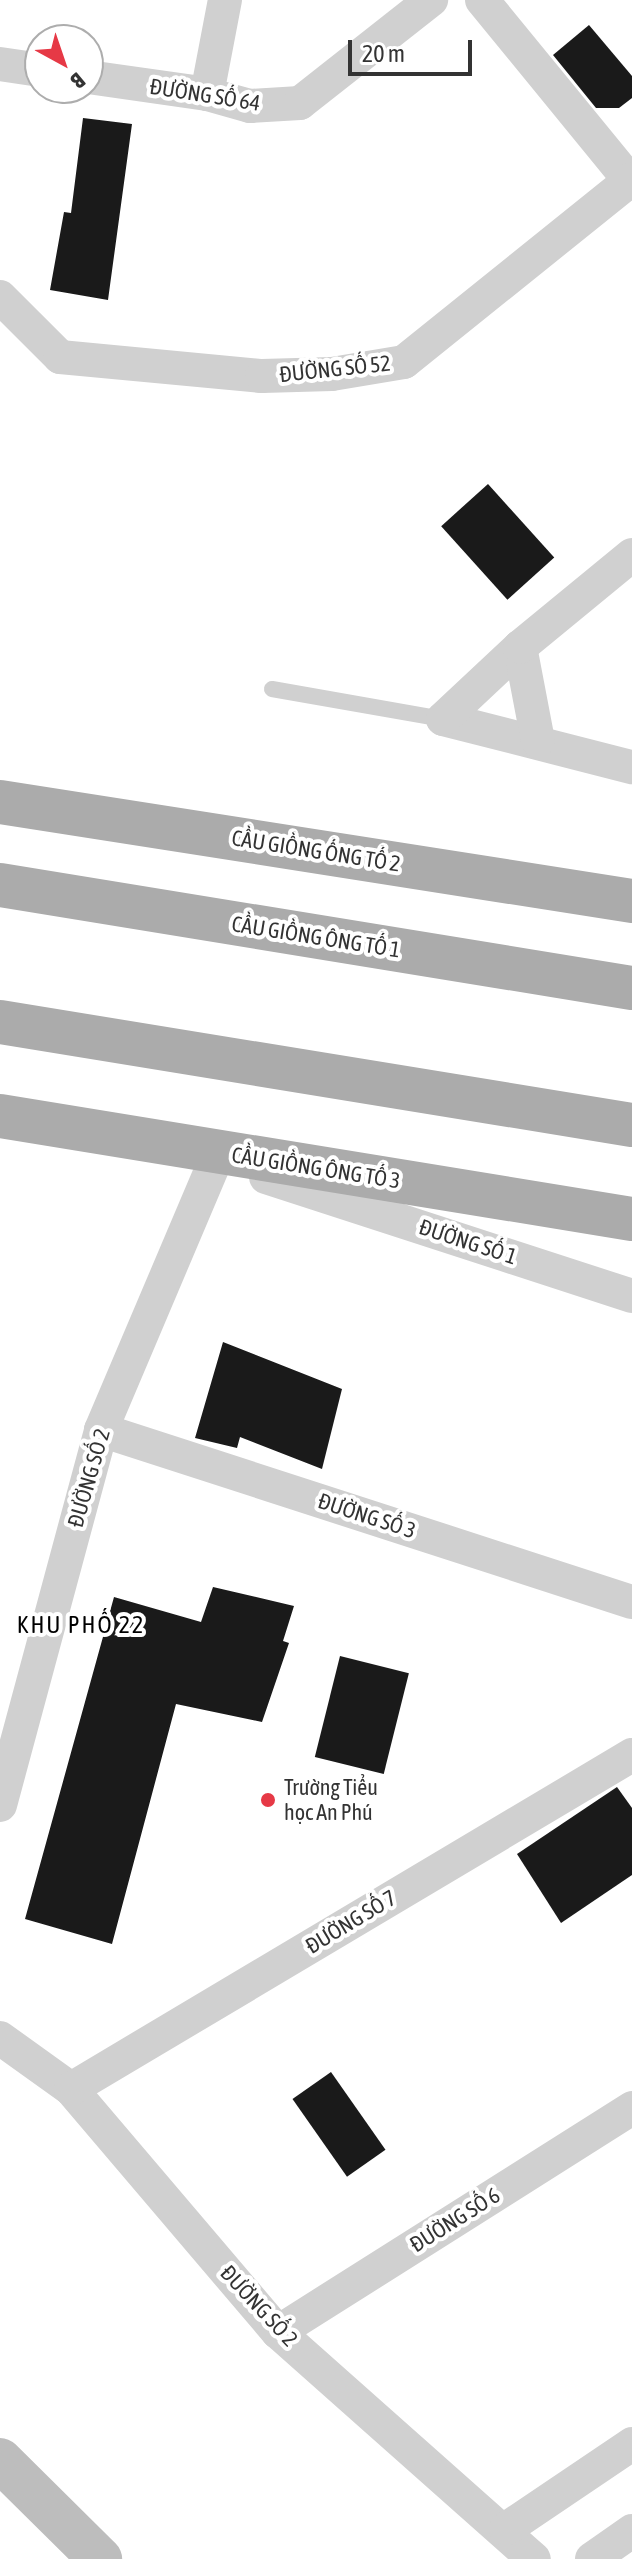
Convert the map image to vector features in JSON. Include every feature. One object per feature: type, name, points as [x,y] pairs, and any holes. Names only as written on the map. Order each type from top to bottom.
[{"type":"main road","name":"CẦU GIỒNG ỐNG TỐ 2","points":[[0,802],[632,901]]},
{"type":"main road","name":"CẦU GIỒNG ÔNG TỐ 1","points":[[0,885],[632,988]]},
{"type":"main road","points":[[0,1022],[632,1125]]},
{"type":"main road","name":"CẦU GIỒNG ÔNG TỐ 3","points":[[0,1086],[632,1189]]},
{"type":"main road","name":"CẦU GIỒNG ÔNG TỐ 3","points":[[0,1118],[632,1219]]},
{"type":"street","points":[[207,94],[225,0]]},
{"type":"street","name":"ĐƯỜNG SỐ 64","points":[[104,79],[207,94],[250,106],[300,103],[431,0]]},
{"type":"street","points":[[482,0],[631,181]]},
{"type":"street","points":[[0,64],[24,68]]},
{"type":"street","name":"ĐƯỜNG SỐ 52","points":[[0,297],[60,357],[262,376],[332,374],[404,362],[631,181]]},
{"type":"street","points":[[443,719],[520,647],[632,555]]},
{"type":"street","points":[[520,647],[538,741]]},
{"type":"street","points":[[443,719],[632,767]]},
{"type":"street","name":"ĐƯỜNG SỐ 1","points":[[0,1118],[154,1145],[305,1187],[632,1296]]},
{"type":"street","name":"ĐƯỜNG SỐ 2","points":[[0,1805],[101,1430],[214,1164]]},
{"type":"street","name":"ĐƯỜNG SỐ 3","points":[[101,1430],[632,1602]]},
{"type":"street","name":"ĐƯỜNG SỐ 7","points":[[71,2089],[632,1755]]},
{"type":"street","name":"ĐƯỜNG SỐ 2","points":[[0,2038],[71,2089],[278,2332],[506,2529],[534,2559]]},
{"type":"street","name":"ĐƯỜNG SỐ 6","points":[[278,2332],[632,2108]]},
{"type":"street","points":[[506,2529],[632,2444]]},
{"type":"street","points":[[0,2460],[100,2559]]},
{"type":"street","points":[[592,2559],[632,2531]]},
{"type":"lane","points":[[272,689],[443,719]]},
{"type":"building","points":[[589,25],[632,76],[632,98],[619,108],[596,108],[553,55]]},
{"type":"building","points":[[83,118],[132,124],[108,300],[50,290],[64,212],[71,213]]},
{"type":"building","points":[[488,484],[554,558],[507,600],[441,526]]},
{"type":"building","points":[[223,1342],[342,1389],[322,1469],[240,1437],[237,1448],[195,1438]]},
{"type":"building","points":[[213,1587],[294,1606],[283,1641],[289,1643],[262,1722],[176,1704],[112,1944],[25,1919],[114,1597],[201,1622]]},
{"type":"building","points":[[340,1656],[409,1673],[384,1774],[315,1757]]},
{"type":"building","points":[[617,1787],[632,1808],[632,1875],[561,1923],[517,1854]]},
{"type":"building","points":[[331,2072],[385,2150],[347,2177],[292,2099]]},
{"type":"place","name":"Trường Tiểu học An Phú","points":[[268,1800]]},
{"type":"district","name":"KHU PHỐ 22","points":[[81,1625]]}]
